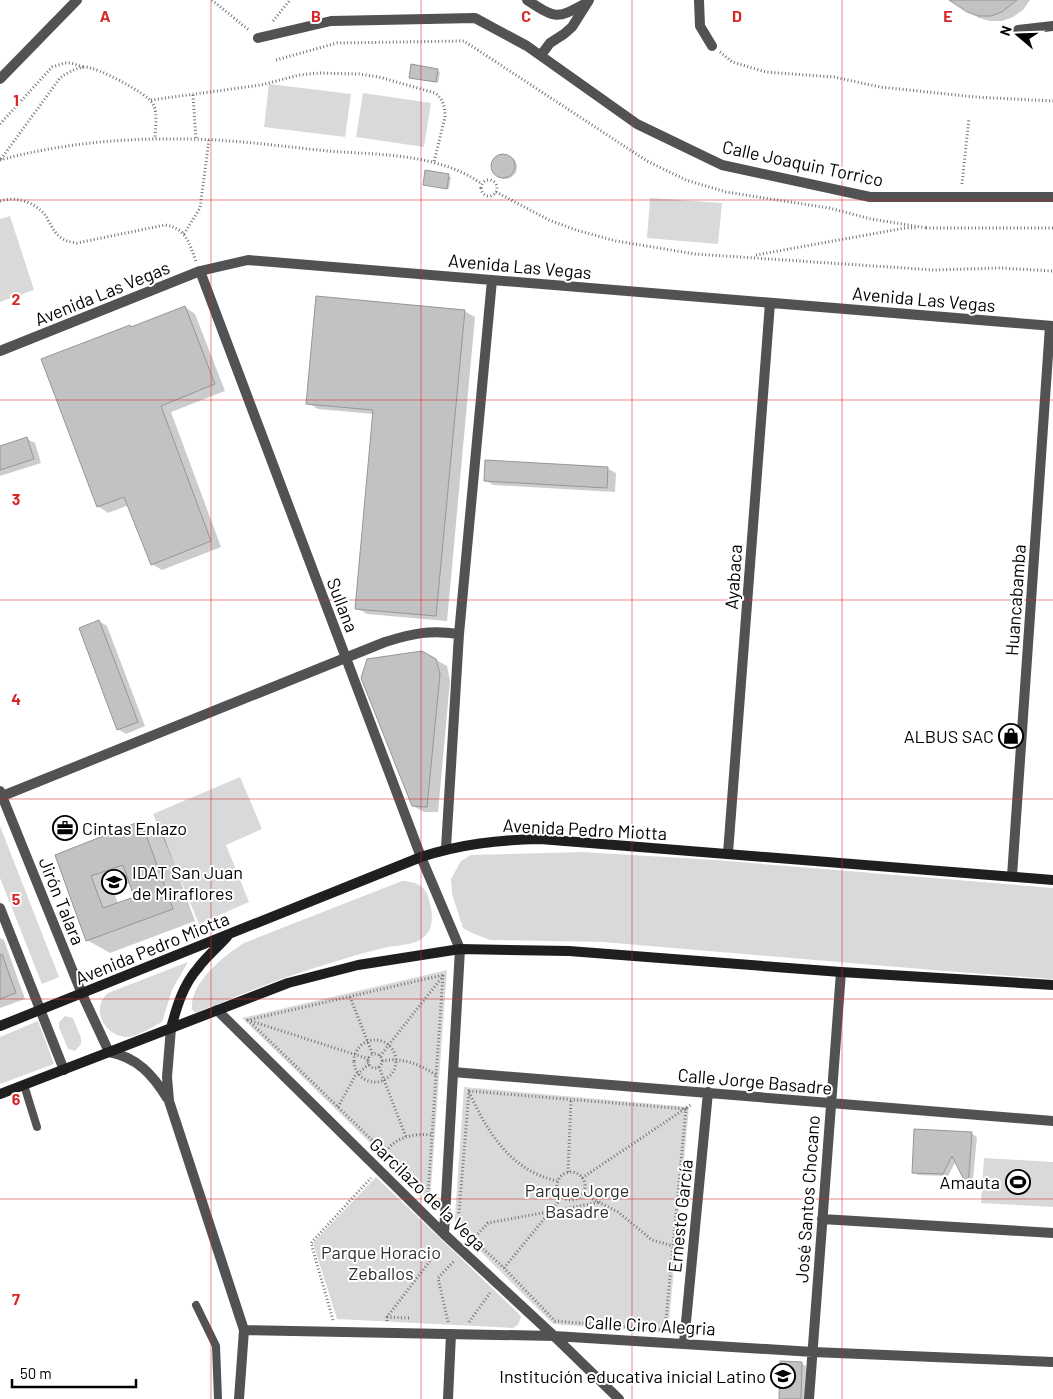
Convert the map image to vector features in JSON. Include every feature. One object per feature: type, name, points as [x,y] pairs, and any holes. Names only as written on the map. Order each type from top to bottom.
[{"type":"main road","name":"Avenida Pedro Miotta","points":[[0,1026],[421,857],[446,848],[496,840],[540,839],[1053,880]]},
{"type":"main road","points":[[171,1028],[178,1003],[186,985],[198,968],[230,934]]},
{"type":"main road","points":[[0,1094],[288,983],[358,965],[460,949],[569,951],[841,972],[1053,985]]},
{"type":"street","points":[[0,79],[77,0]]},
{"type":"street","points":[[527,0],[545,12],[558,16],[566,14],[589,1]]},
{"type":"street","points":[[699,0],[700,26],[712,46]]},
{"type":"street","points":[[541,55],[550,43],[572,27],[589,1]]},
{"type":"street","name":"Calle Joaquin Torrico","points":[[258,38],[331,21],[468,17],[482,21],[541,55],[637,124],[722,165],[870,197],[1053,197]]},
{"type":"street","points":[[1018,30],[1053,26]]},
{"type":"street","name":"Avenida Las Vegas","points":[[0,351],[200,271],[248,260],[1052,326]]},
{"type":"street","name":"Sullana","points":[[200,271],[421,857],[460,949]]},
{"type":"street","points":[[446,848],[459,634],[492,280]]},
{"type":"street","name":"Ayabaca","points":[[728,854],[770,303]]},
{"type":"street","name":"Huancabamba","points":[[1012,876],[1052,326]]},
{"type":"street","points":[[1,794],[345,657],[413,633],[436,631],[459,634]]},
{"type":"street","name":"Jirón Talara","points":[[1,794],[82,994],[109,1052]]},
{"type":"street","points":[[0,908],[64,1070]]},
{"type":"street","points":[[444,1234],[460,949]]},
{"type":"street","name":"José Santos Chocano","points":[[809,1399],[841,972]]},
{"type":"street","name":"Garcilazo de la Vega","points":[[217,1010],[444,1234],[554,1336],[618,1399]]},
{"type":"street","points":[[169,1101],[168,1070],[171,1028]]},
{"type":"street","points":[[109,1052],[123,1054],[146,1070],[155,1079],[169,1101],[244,1330],[239,1399]]},
{"type":"street","name":"Calle Jorge Basadre","points":[[453,1072],[1053,1122]]},
{"type":"street","name":"Ernesto García","points":[[684,1343],[708,1092]]},
{"type":"street","points":[[822,1219],[1053,1233]]},
{"type":"street","name":"Calle Ciro Alegria","points":[[244,1330],[554,1336],[812,1352],[1053,1362]]},
{"type":"street","points":[[448,1399],[451,1334]]},
{"type":"lane","points":[[24,1085],[37,1127]]},
{"type":"lane","points":[[196,1305],[216,1346],[218,1399]]},
{"type":"path","points":[[212,0],[258,38]]},
{"type":"path","points":[[276,60],[337,43],[464,41],[647,161],[686,180],[735,194],[829,208],[871,219],[927,228]]},
{"type":"path","points":[[712,46],[732,62],[766,72],[834,77],[880,87],[975,98],[1053,101]]},
{"type":"path","points":[[0,124],[52,68],[65,63],[72,63],[102,71],[151,100],[155,109],[155,139]]},
{"type":"path","points":[[0,160],[60,78],[66,73],[84,67]]},
{"type":"path","points":[[151,100],[192,95],[319,73],[359,74],[399,81],[435,93],[443,103],[444,116],[434,162]]},
{"type":"path","points":[[192,95],[196,139]]},
{"type":"path","points":[[961,197],[969,118]]},
{"type":"path","points":[[0,160],[76,144],[155,139],[196,139],[404,157],[434,162],[470,176],[482,184]]},
{"type":"path","points":[[184,234],[200,208],[209,140]]},
{"type":"path","points":[[482,184],[493,182],[496,192]]},
{"type":"path","points":[[482,184],[484,195],[488,196],[496,192]]},
{"type":"path","points":[[496,192],[549,220],[596,236],[623,243],[695,254],[750,256],[934,270],[1000,268],[1053,271]]},
{"type":"path","points":[[0,202],[14,199],[31,204],[44,215],[59,236],[70,242],[84,243],[165,225],[172,226],[184,234],[200,271]]},
{"type":"path","points":[[750,256],[904,228],[1053,228]]},
{"type":"path","points":[[380,1056],[447,969]]},
{"type":"path","points":[[248,1020],[442,976]]},
{"type":"path","points":[[248,1020],[428,1194],[442,976]]},
{"type":"path","points":[[350,997],[373,1055]]},
{"type":"path","points":[[240,1018],[369,1059]]},
{"type":"path","points":[[375,1040],[388,1045],[396,1059],[391,1075],[378,1082],[364,1079],[358,1073],[354,1061],[355,1054],[368,1041],[375,1040]]},
{"type":"path","points":[[373,1055],[380,1056]]},
{"type":"path","points":[[369,1064],[369,1059],[373,1055]]},
{"type":"path","points":[[380,1056],[382,1061]]},
{"type":"path","points":[[378,1067],[382,1061],[396,1059],[415,1063],[436,1075],[453,1072],[469,1091],[489,1128],[512,1158],[534,1174],[557,1181]]},
{"type":"path","points":[[332,1123],[348,1086],[358,1073],[369,1064]]},
{"type":"path","points":[[369,1064],[374,1068],[378,1067]]},
{"type":"path","points":[[378,1067],[406,1137]]},
{"type":"path","points":[[469,1091],[686,1109]]},
{"type":"path","points":[[469,1091],[459,1213],[463,1228],[555,1321],[665,1330],[686,1109]]},
{"type":"path","points":[[582,1178],[686,1109],[708,1092]]},
{"type":"path","points":[[568,1172],[571,1100]]},
{"type":"path","points":[[336,1331],[311,1242],[379,1170],[385,1152],[391,1146],[406,1137],[420,1134],[432,1135]]},
{"type":"path","points":[[568,1172],[577,1173],[585,1185],[582,1194],[575,1199],[562,1197],[557,1190],[557,1181],[560,1176],[568,1172]]},
{"type":"path","points":[[582,1194],[618,1212],[652,1240],[674,1246]]},
{"type":"path","points":[[504,1268],[562,1197]]},
{"type":"path","points":[[451,1334],[438,1278],[488,1223],[601,1202]]},
{"type":"path","points":[[413,1319],[387,1317],[443,1245]]},
{"type":"path","points":[[484,1286],[498,1299]]},
{"type":"path","points":[[470,1322],[490,1292]]},
{"type":"path","points":[[439,1320],[455,1321]]},
{"type":"path","points":[[462,1322],[479,1323]]},
{"type":"green space","points":[[269,84],[351,94],[345,137],[264,127]]},
{"type":"green space","points":[[363,93],[431,103],[424,147],[356,137]]},
{"type":"green space","points":[[650,198],[722,203],[718,244],[647,238]]},
{"type":"green space","points":[[10,216],[34,290],[0,302],[0,219]]},
{"type":"green space","points":[[240,777],[262,829],[226,845],[249,902],[199,924],[153,814]]},
{"type":"green space","points":[[0,826],[59,977],[42,984],[0,878]]},
{"type":"green space","points":[[582,852],[715,860],[1053,888],[1053,979],[603,942],[490,940],[463,928],[452,894],[451,879],[461,861],[471,855]]},
{"type":"green space","points":[[402,881],[420,885],[429,899],[432,922],[428,933],[420,940],[368,952],[308,970],[197,1012],[194,1012],[192,1009],[196,989],[202,980],[218,962],[244,943]]},
{"type":"green space","points":[[188,962],[172,990],[162,1022],[129,1037],[113,1033],[107,1028],[100,1015],[100,1007],[108,993]]},
{"type":"green space","points":[[447,970],[430,1201],[242,1018]]},
{"type":"green space","points":[[65,1016],[73,1018],[81,1038],[81,1044],[75,1051],[68,1049],[59,1027],[59,1022]]},
{"type":"green space","points":[[38,1021],[54,1064],[0,1084],[0,1037]]},
{"type":"green space","name":"Parque Jorge Basadre","points":[[464,1087],[689,1107],[668,1333],[553,1324],[460,1231],[455,1221],[455,1216]]},
{"type":"green space","name":"Amauta","points":[[984,1158],[1053,1162],[1053,1207],[981,1203]]},
{"type":"green space","name":"Parque Horacio Zeballos","points":[[376,1177],[518,1313],[521,1317],[518,1325],[513,1328],[337,1319],[313,1243]]},
{"type":"building","points":[[949,0],[1017,0],[1002,12],[991,16],[978,16],[967,12]]},
{"type":"building","points":[[411,64],[438,69],[436,82],[409,78]]},
{"type":"building","points":[[503,154],[512,157],[515,166],[512,175],[503,178],[494,175],[491,166],[494,157]]},
{"type":"building","points":[[425,170],[449,174],[447,189],[423,185]]},
{"type":"building","points":[[316,296],[465,310],[436,616],[355,609],[373,410],[306,404]]},
{"type":"building","points":[[185,306],[215,384],[161,406],[211,541],[151,565],[124,497],[97,507],[41,359]]},
{"type":"building","points":[[27,437],[34,459],[0,470],[0,446]]},
{"type":"building","points":[[485,460],[608,467],[607,488],[484,481]]},
{"type":"building","points":[[99,620],[138,722],[117,730],[79,628]]},
{"type":"building","points":[[422,651],[436,659],[440,674],[427,807],[412,806],[361,678],[367,659]]},
{"type":"building","name":"IDAT San Juan de Miraflores","points":[[141,821],[173,909],[86,941],[55,855]],"holes":[[[123,865],[134,897],[103,908],[91,876]]]},
{"type":"building","points":[[2,954],[16,993],[0,999],[0,955]]},
{"type":"building","points":[[914,1129],[972,1132],[968,1188],[952,1156],[943,1174],[912,1173]]},
{"type":"building","points":[[780,1361],[802,1362],[801,1399],[779,1399]]},
{"type":"place","name":"ALBUS SAC","points":[[1011,736]]},
{"type":"place","name":"Cintas Enlazo","points":[[65,828]]},
{"type":"place","name":"IDAT San Juan de Miraflores","points":[[114,882]]},
{"type":"place","name":"Amauta","points":[[1018,1182]]},
{"type":"place","name":"Institución educativa inicial Latino","points":[[783,1376]]}]
